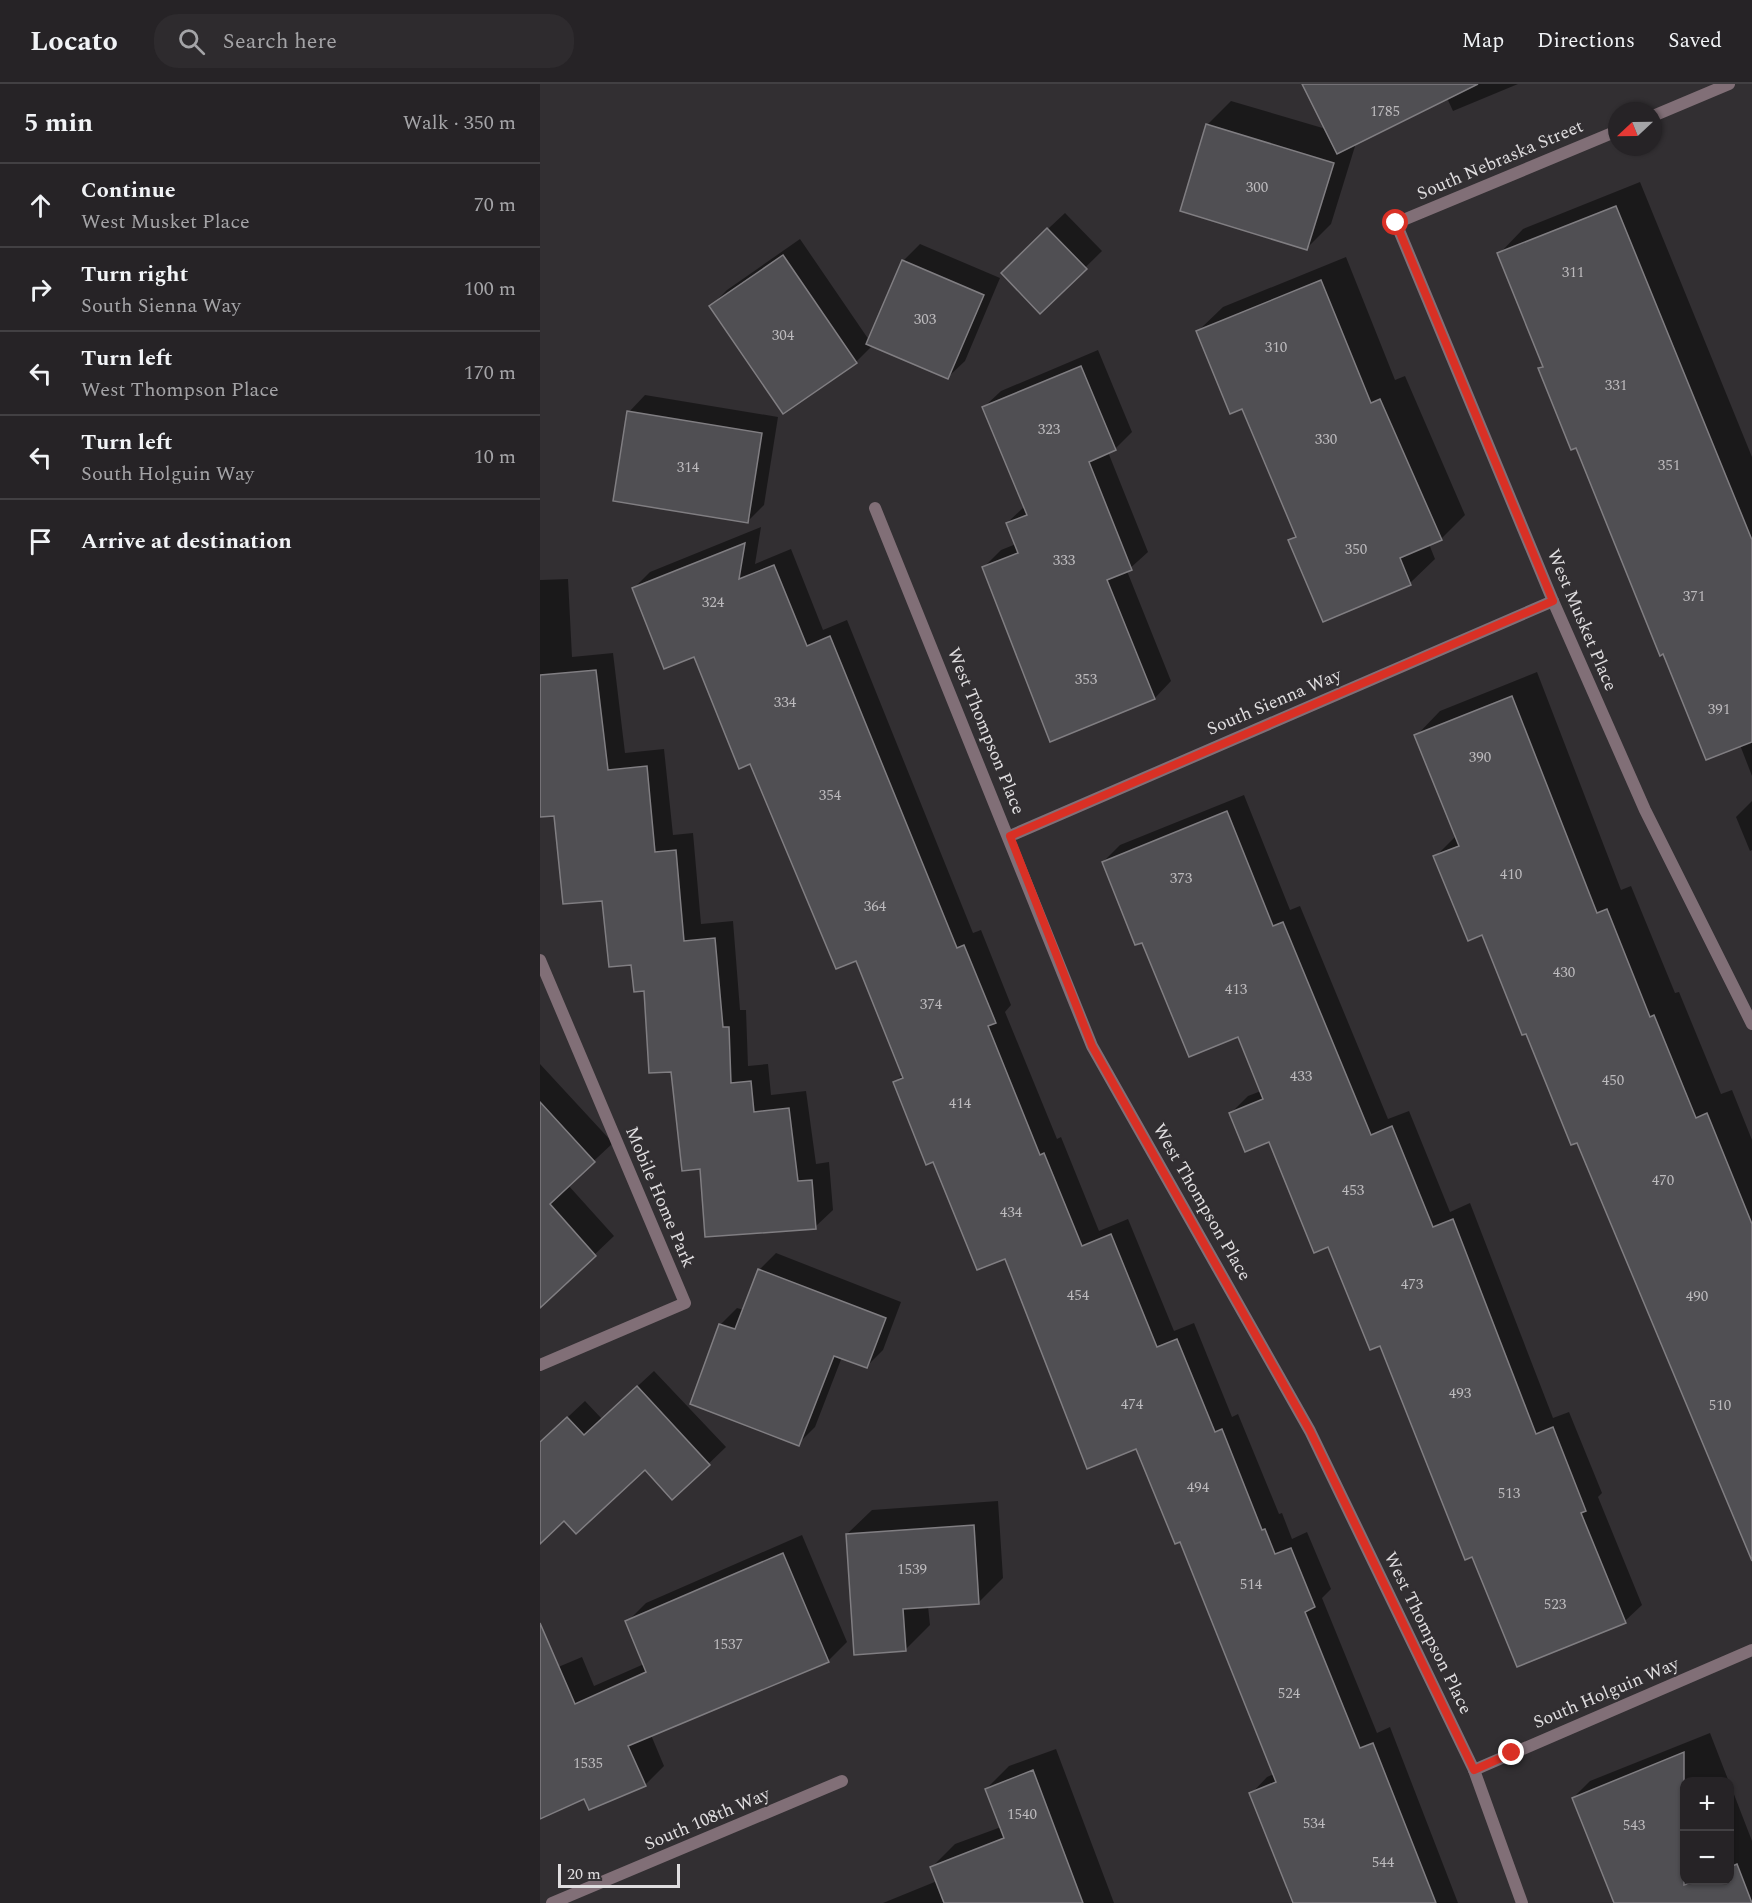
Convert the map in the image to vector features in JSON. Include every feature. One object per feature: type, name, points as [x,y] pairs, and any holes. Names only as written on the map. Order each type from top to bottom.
[{"type":"street","points":[[1662,112],[1729,84]]},
{"type":"street","name":"South Nebraska Street","points":[[1396,223],[1608,135]]},
{"type":"street","name":"West Musket Place","points":[[1396,223],[1553,601],[1645,810],[1752,1024]]},
{"type":"street","name":"West Thompson Place","points":[[875,508],[1010,836],[1092,1046],[1310,1431],[1474,1770],[1522,1903]]},
{"type":"street","name":"South Sienna Way","points":[[1010,836],[1553,601]]},
{"type":"street","name":"Mobile Home Park","points":[[540,960],[686,1303],[540,1365]]},
{"type":"street","name":"South Holguin Way","points":[[1474,1770],[1752,1650]]},
{"type":"street","name":"South 108th Way","points":[[552,1903],[842,1781]]},
{"type":"building","points":[[1302,84],[1478,84],[1337,154]]},
{"type":"building","points":[[1206,124],[1334,163],[1307,250],[1180,211]]},
{"type":"building","points":[[1616,206],[1752,540],[1752,742],[1706,760],[1663,654],[1660,656],[1576,448],[1571,450],[1538,368],[1543,367],[1497,253]]},
{"type":"building","points":[[1047,228],[1087,269],[1040,314],[1001,273]]},
{"type":"building","points":[[783,255],[857,363],[783,414],[709,306]]},
{"type":"building","points":[[902,260],[984,295],[948,379],[866,344]]},
{"type":"building","points":[[1321,280],[1371,403],[1380,399],[1442,540],[1400,558],[1411,585],[1323,622],[1288,540],[1296,537],[1242,409],[1230,414],[1196,331]]},
{"type":"building","points":[[1081,366],[1116,450],[1089,462],[1132,570],[1107,580],[1155,699],[1050,742],[982,567],[1018,553],[1006,523],[1027,515],[982,407]]},
{"type":"building","points":[[627,411],[762,433],[748,523],[613,501]]},
{"type":"building","points":[[745,543],[739,579],[774,565],[807,646],[830,636],[957,948],[964,945],[996,1023],[988,1026],[1040,1155],[1044,1153],[1082,1246],[1111,1234],[1157,1347],[1177,1339],[1215,1432],[1222,1429],[1262,1530],[1265,1529],[1275,1554],[1291,1548],[1315,1607],[1305,1612],[1360,1748],[1373,1743],[1436,1903],[1293,1903],[1249,1793],[1276,1782],[1180,1542],[1175,1544],[1136,1449],[1087,1469],[1005,1259],[977,1270],[933,1162],[926,1165],[893,1082],[903,1078],[856,961],[836,969],[750,764],[739,769],[694,657],[664,669],[632,588]]},
{"type":"building","points":[[596,670],[608,770],[647,766],[655,852],[676,850],[684,941],[715,938],[723,1027],[729,1027],[731,1083],[751,1081],[754,1112],[789,1108],[798,1181],[812,1180],[816,1229],[705,1237],[700,1169],[682,1171],[671,1072],[649,1073],[644,991],[634,992],[631,965],[609,967],[602,901],[563,904],[554,816],[540,817],[540,675]]},
{"type":"building","points":[[1512,696],[1597,913],[1607,909],[1650,1017],[1654,1015],[1696,1118],[1707,1113],[1752,1224],[1752,1561],[1577,1143],[1571,1145],[1526,1034],[1522,1035],[1482,935],[1468,941],[1433,856],[1459,846],[1414,735]]},
{"type":"building","points":[[1227,811],[1273,926],[1283,922],[1371,1135],[1392,1126],[1433,1227],[1453,1219],[1536,1434],[1553,1427],[1586,1511],[1581,1513],[1626,1623],[1517,1667],[1472,1557],[1465,1560],[1380,1346],[1370,1350],[1328,1247],[1314,1253],[1269,1142],[1245,1152],[1229,1113],[1263,1099],[1238,1037],[1189,1057],[1142,943],[1135,945],[1102,862]]},
{"type":"building","points":[[540,1102],[595,1162],[550,1204],[596,1256],[540,1308]]},
{"type":"building","points":[[758,1269],[886,1318],[867,1368],[834,1356],[799,1446],[690,1404],[719,1324],[735,1329]]},
{"type":"building","points":[[637,1386],[710,1465],[672,1500],[645,1470],[576,1534],[564,1521],[540,1544],[540,1442],[567,1417],[584,1435]]},
{"type":"building","points":[[974,1525],[979,1604],[903,1609],[906,1651],[854,1655],[846,1534]]},
{"type":"building","points":[[783,1553],[829,1662],[628,1746],[646,1786],[589,1810],[584,1799],[540,1819],[540,1623],[575,1704],[646,1672],[625,1621]]},
{"type":"building","points":[[1684,1752],[1684,1777],[1680,1777],[1680,1885],[1734,1885],[1734,1865],[1737,1864],[1752,1903],[1614,1903],[1572,1798]]},
{"type":"building","points":[[1033,1770],[1083,1903],[944,1903],[930,1867],[1004,1838],[985,1789]]},
{"type":"route","points":[[1396,223],[1553,601],[1010,836],[1092,1046],[1310,1431],[1474,1770],[1512,1753]]}]
